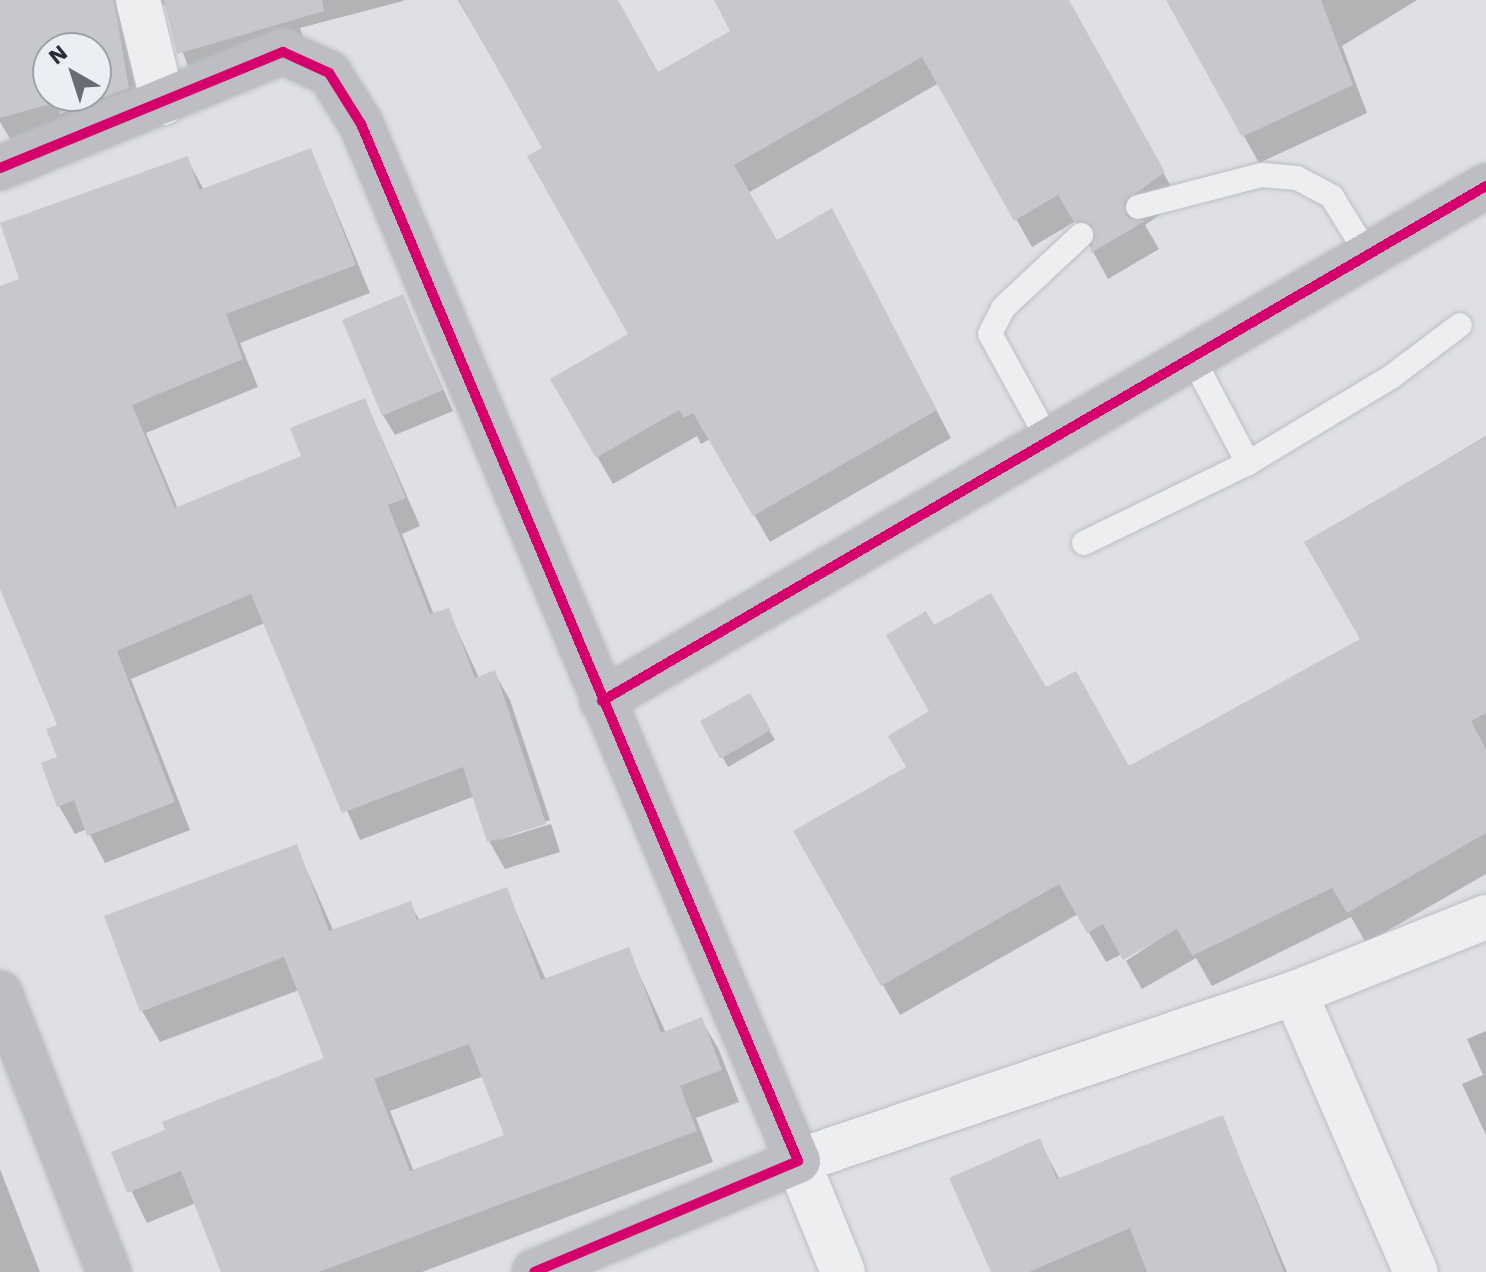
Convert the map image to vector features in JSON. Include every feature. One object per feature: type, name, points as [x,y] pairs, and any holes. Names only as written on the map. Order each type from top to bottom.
[{"type":"street","points":[[138,0],[163,103]]},
{"type":"street","points":[[0,168],[283,52],[329,73],[346,96],[843,1272]]},
{"type":"street","points":[[602,701],[1193,359],[1366,252],[1486,186]]},
{"type":"street","points":[[534,1272],[798,1161],[1295,993],[1486,917]]},
{"type":"street","points":[[0,993],[109,1272]]},
{"type":"street","points":[[1295,993],[1416,1272]]},
{"type":"lane","points":[[1138,207],[1262,175],[1297,178],[1332,197],[1366,252]]},
{"type":"lane","points":[[1050,443],[990,334],[1003,308],[1081,235]]},
{"type":"lane","points":[[1084,543],[1248,463],[1391,377],[1460,325]]},
{"type":"lane","points":[[1193,359],[1248,463]]},
{"type":"building","points":[[0,0],[114,0],[129,88],[112,94],[112,32],[32,32],[32,109],[0,118]]},
{"type":"building","points":[[164,0],[322,0],[324,11],[177,54]]},
{"type":"building","points":[[459,0],[618,0],[658,72],[730,31],[714,0],[1069,0],[1165,172],[1124,202],[1128,218],[1145,221],[1091,253],[1092,225],[1074,222],[1058,195],[1014,221],[922,57],[734,165],[777,240],[832,208],[937,410],[753,516],[693,413],[684,418],[679,410],[596,458],[550,379],[628,334],[527,156],[542,148]]},
{"type":"building","points":[[1166,0],[1321,0],[1353,85],[1242,137]]},
{"type":"building","points":[[311,148],[356,265],[226,314],[243,359],[132,405],[175,508],[301,456],[290,428],[365,398],[406,498],[388,505],[430,614],[449,608],[475,678],[495,670],[546,824],[487,842],[463,767],[342,813],[251,594],[117,651],[175,802],[87,836],[74,800],[57,807],[41,763],[57,757],[46,729],[57,725],[0,589],[0,286],[19,279],[0,223],[188,156],[199,190]]},
{"type":"building","points":[[403,294],[443,390],[382,416],[342,320]]},
{"type":"building","points":[[1486,437],[1486,713],[1471,721],[1486,749],[1486,833],[1347,913],[1332,888],[1192,956],[1177,929],[1123,960],[1103,924],[1087,933],[1059,884],[881,986],[793,831],[906,767],[888,736],[929,711],[886,635],[926,611],[934,625],[991,593],[1046,687],[1076,671],[1129,766],[1360,639],[1304,542]]},
{"type":"building","points":[[750,693],[771,730],[720,759],[700,721]]},
{"type":"building","points":[[297,844],[329,931],[411,901],[417,920],[507,887],[541,980],[629,947],[661,1033],[702,1017],[722,1070],[680,1086],[697,1131],[319,1272],[221,1272],[181,1171],[127,1193],[111,1152],[165,1130],[162,1122],[324,1058],[284,957],[140,1012],[104,916]],"holes":[[[469,1044],[504,1135],[410,1171],[374,1079]]]},
{"type":"building","points":[[1223,1115],[1284,1272],[1147,1272],[1130,1228],[1029,1272],[991,1272],[949,1178],[1040,1138],[1057,1179]]},
{"type":"cycle path","points":[[0,168],[283,52],[329,73],[361,124],[798,1161],[534,1272]]},
{"type":"cycle path","points":[[602,701],[1486,186]]}]
